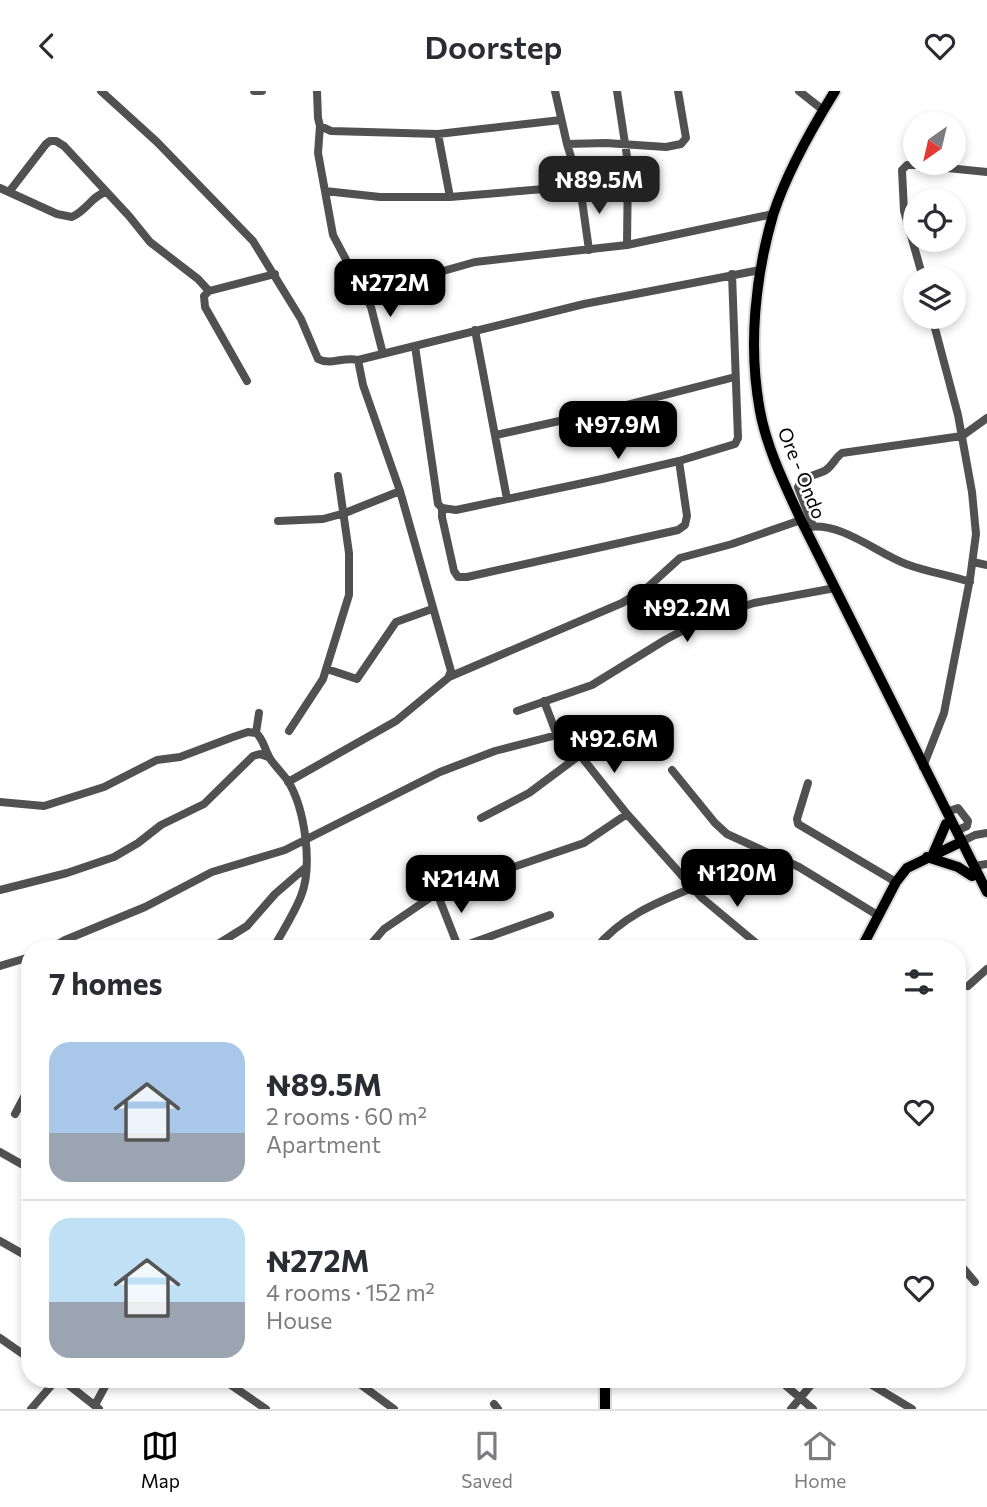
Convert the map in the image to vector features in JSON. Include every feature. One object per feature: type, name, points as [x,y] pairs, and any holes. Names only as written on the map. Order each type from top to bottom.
[{"type":"main road","name":"Ore - Ondo","points":[[835,91],[785,185],[774,214],[760,270],[754,347],[755,381],[760,413],[778,469],[925,770]]},
{"type":"main road","points":[[925,770],[947,812],[955,835]]},
{"type":"main road","points":[[925,770],[929,784],[987,902]]},
{"type":"main road","points":[[866,940],[907,868],[930,855],[955,835]]},
{"type":"main road","points":[[930,855],[955,835]]},
{"type":"main road","points":[[930,855],[973,871],[987,892]]},
{"type":"main road","points":[[605,1388],[605,1409]]},
{"type":"street","points":[[101,91],[225,209],[253,241],[301,319],[318,359],[326,362],[351,358],[358,360],[584,304],[760,270]]},
{"type":"street","points":[[254,91],[262,91]]},
{"type":"street","points":[[317,91],[320,126],[318,153],[333,235],[365,293],[383,354]]},
{"type":"street","points":[[555,91],[580,186],[589,250]]},
{"type":"street","points":[[617,91],[628,163],[627,245]]},
{"type":"street","points":[[567,143],[666,147],[684,142],[685,131],[678,91]]},
{"type":"street","points":[[799,91],[823,110]]},
{"type":"street","points":[[320,126],[331,131],[439,134],[561,120]]},
{"type":"street","points":[[439,134],[450,197]]},
{"type":"street","points":[[9,192],[50,141],[64,145],[150,242],[198,279],[209,291]]},
{"type":"street","points":[[920,266],[904,211],[902,170],[908,165],[919,165],[987,172]]},
{"type":"street","points":[[325,191],[380,197],[450,197],[580,186]]},
{"type":"street","points":[[0,188],[57,214],[72,217],[86,209],[99,194],[106,192]]},
{"type":"street","points":[[365,293],[475,262],[627,245],[774,214]]},
{"type":"street","points":[[247,381],[205,307],[204,296],[209,291],[275,274]]},
{"type":"street","points":[[415,346],[438,504],[442,508],[456,510],[678,461],[735,444],[738,438],[732,274]]},
{"type":"street","points":[[925,770],[944,713],[970,582],[976,534],[972,492],[958,415],[935,329]]},
{"type":"street","points":[[475,330],[507,499]]},
{"type":"street","points":[[358,360],[363,385],[400,491],[451,669],[448,678]]},
{"type":"street","points":[[496,435],[592,414],[735,377]]},
{"type":"street","points":[[806,525],[797,487],[806,478],[829,468],[842,453],[962,436],[987,418]]},
{"type":"street","points":[[442,508],[454,571],[458,577],[467,577],[678,530],[685,524],[687,516],[678,461]]},
{"type":"street","points":[[289,731],[327,669],[350,584],[345,513],[338,476]]},
{"type":"street","points":[[278,521],[323,519],[400,491]]},
{"type":"street","points":[[288,782],[396,720],[448,678],[629,600],[680,558],[806,525],[822,526],[864,541],[904,563],[970,582]]},
{"type":"street","points":[[973,562],[987,565]]},
{"type":"street","points":[[517,711],[592,685],[706,618],[773,598],[835,588]]},
{"type":"street","points":[[327,669],[357,679],[396,622],[432,609]]},
{"type":"street","points":[[544,701],[557,735],[568,741],[692,888],[752,940]]},
{"type":"street","points":[[256,733],[258,713]]},
{"type":"street","points":[[0,802],[44,806],[104,787],[157,760],[180,757],[248,732],[256,733],[260,735],[268,757],[288,782],[307,840],[301,895],[278,940]]},
{"type":"street","points":[[65,940],[145,907],[212,872],[285,850],[447,769],[495,751],[557,735]]},
{"type":"street","points":[[0,890],[114,857],[161,825],[204,804],[253,756],[260,754],[268,757]]},
{"type":"street","points":[[481,818],[529,793],[580,755]]},
{"type":"street","points":[[672,770],[727,834],[799,867],[878,916]]},
{"type":"street","points":[[808,783],[797,819],[798,824],[897,882]]},
{"type":"street","points":[[374,940],[384,929],[451,886],[584,843],[627,814]]},
{"type":"street","points":[[955,835],[987,833]]},
{"type":"street","points":[[973,871],[987,864]]},
{"type":"street","points":[[224,940],[247,926],[275,894],[305,868]]},
{"type":"street","points":[[602,940],[631,915],[692,888]]},
{"type":"street","points":[[437,893],[455,940]]},
{"type":"street","points":[[480,940],[550,915]]},
{"type":"street","points":[[0,966],[21,960]]},
{"type":"street","points":[[968,986],[987,969]]},
{"type":"street","points":[[15,1114],[21,1103]]},
{"type":"street","points":[[0,1152],[21,1164]]},
{"type":"street","points":[[0,1241],[21,1253]]},
{"type":"street","points":[[966,1272],[975,1282]]},
{"type":"street","points":[[0,1338],[21,1353]]},
{"type":"street","points":[[32,1409],[51,1388]]},
{"type":"street","points":[[71,1388],[97,1407],[105,1388]]},
{"type":"street","points":[[235,1388],[266,1409]]},
{"type":"street","points":[[365,1388],[394,1409]]},
{"type":"street","points":[[788,1388],[813,1409]]},
{"type":"street","points":[[791,1409],[808,1388]]},
{"type":"street","points":[[877,1388],[912,1409]]}]
